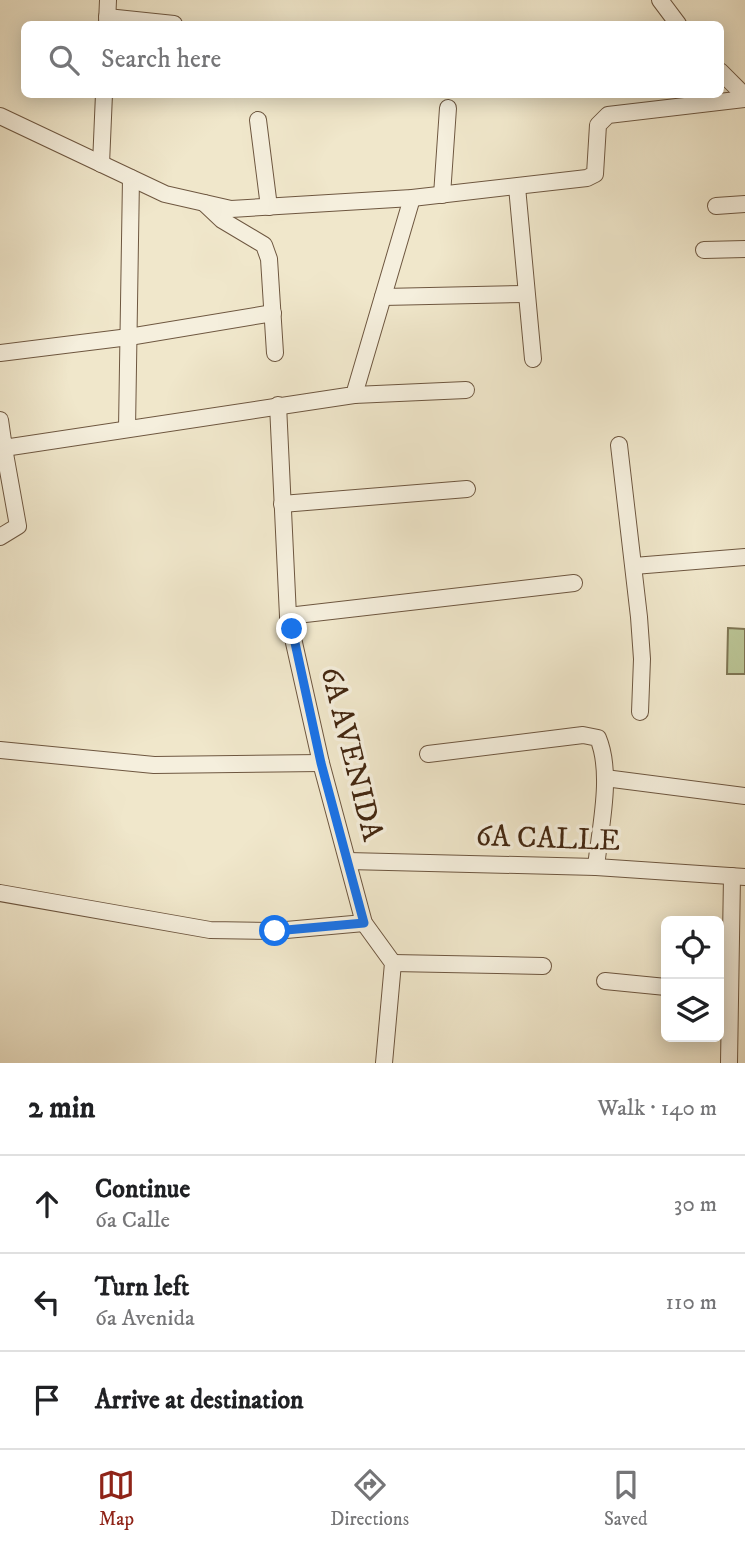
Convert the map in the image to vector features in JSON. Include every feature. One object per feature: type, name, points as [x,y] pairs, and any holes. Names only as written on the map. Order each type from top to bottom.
[{"type":"street","points":[[107,21],[108,0]]},
{"type":"street","points":[[660,0],[676,21]]},
{"type":"street","points":[[724,75],[745,97]]},
{"type":"street","points":[[0,116],[164,194],[231,209],[412,198],[587,178],[595,174],[598,125],[608,115],[745,97]]},
{"type":"street","points":[[101,164],[104,98]]},
{"type":"street","points":[[442,195],[449,108]]},
{"type":"street","points":[[258,120],[269,207]]},
{"type":"street","points":[[127,429],[131,178]]},
{"type":"street","points":[[517,187],[533,359]]},
{"type":"street","points":[[354,395],[412,198]]},
{"type":"street","points":[[202,202],[222,220],[264,245],[269,259],[275,353]]},
{"type":"street","points":[[716,206],[745,204]]},
{"type":"street","points":[[704,250],[745,249]]},
{"type":"street","points":[[383,297],[526,294]]},
{"type":"street","points":[[0,353],[129,337],[273,313]]},
{"type":"street","points":[[2,448],[354,395],[466,390]]},
{"type":"street","name":"6A AVENIDA","points":[[278,405],[288,615],[321,763],[364,923],[393,962]]},
{"type":"street","points":[[0,420],[2,448],[18,526],[0,537]]},
{"type":"street","points":[[619,445],[642,659],[640,712]]},
{"type":"street","points":[[282,504],[467,489]]},
{"type":"street","points":[[634,566],[745,556]]},
{"type":"street","points":[[288,615],[574,583]]},
{"type":"street","points":[[428,754],[583,735],[598,738],[603,751],[605,778],[596,867]]},
{"type":"street","points":[[0,750],[154,765],[321,763]]},
{"type":"street","points":[[605,778],[745,796]]},
{"type":"street","name":"6A CALLE","points":[[348,861],[596,867],[739,876]]},
{"type":"street","points":[[729,1063],[724,992],[739,876]]},
{"type":"street","points":[[0,893],[211,930],[275,931],[364,923]]},
{"type":"street","points":[[384,1063],[393,962],[543,966]]},
{"type":"street","points":[[605,981],[661,987]]},
{"type":"green space","points":[[728,628],[745,629],[745,674],[727,674]]},
{"type":"route","points":[[275,931],[364,923],[321,763],[292,629]]}]
